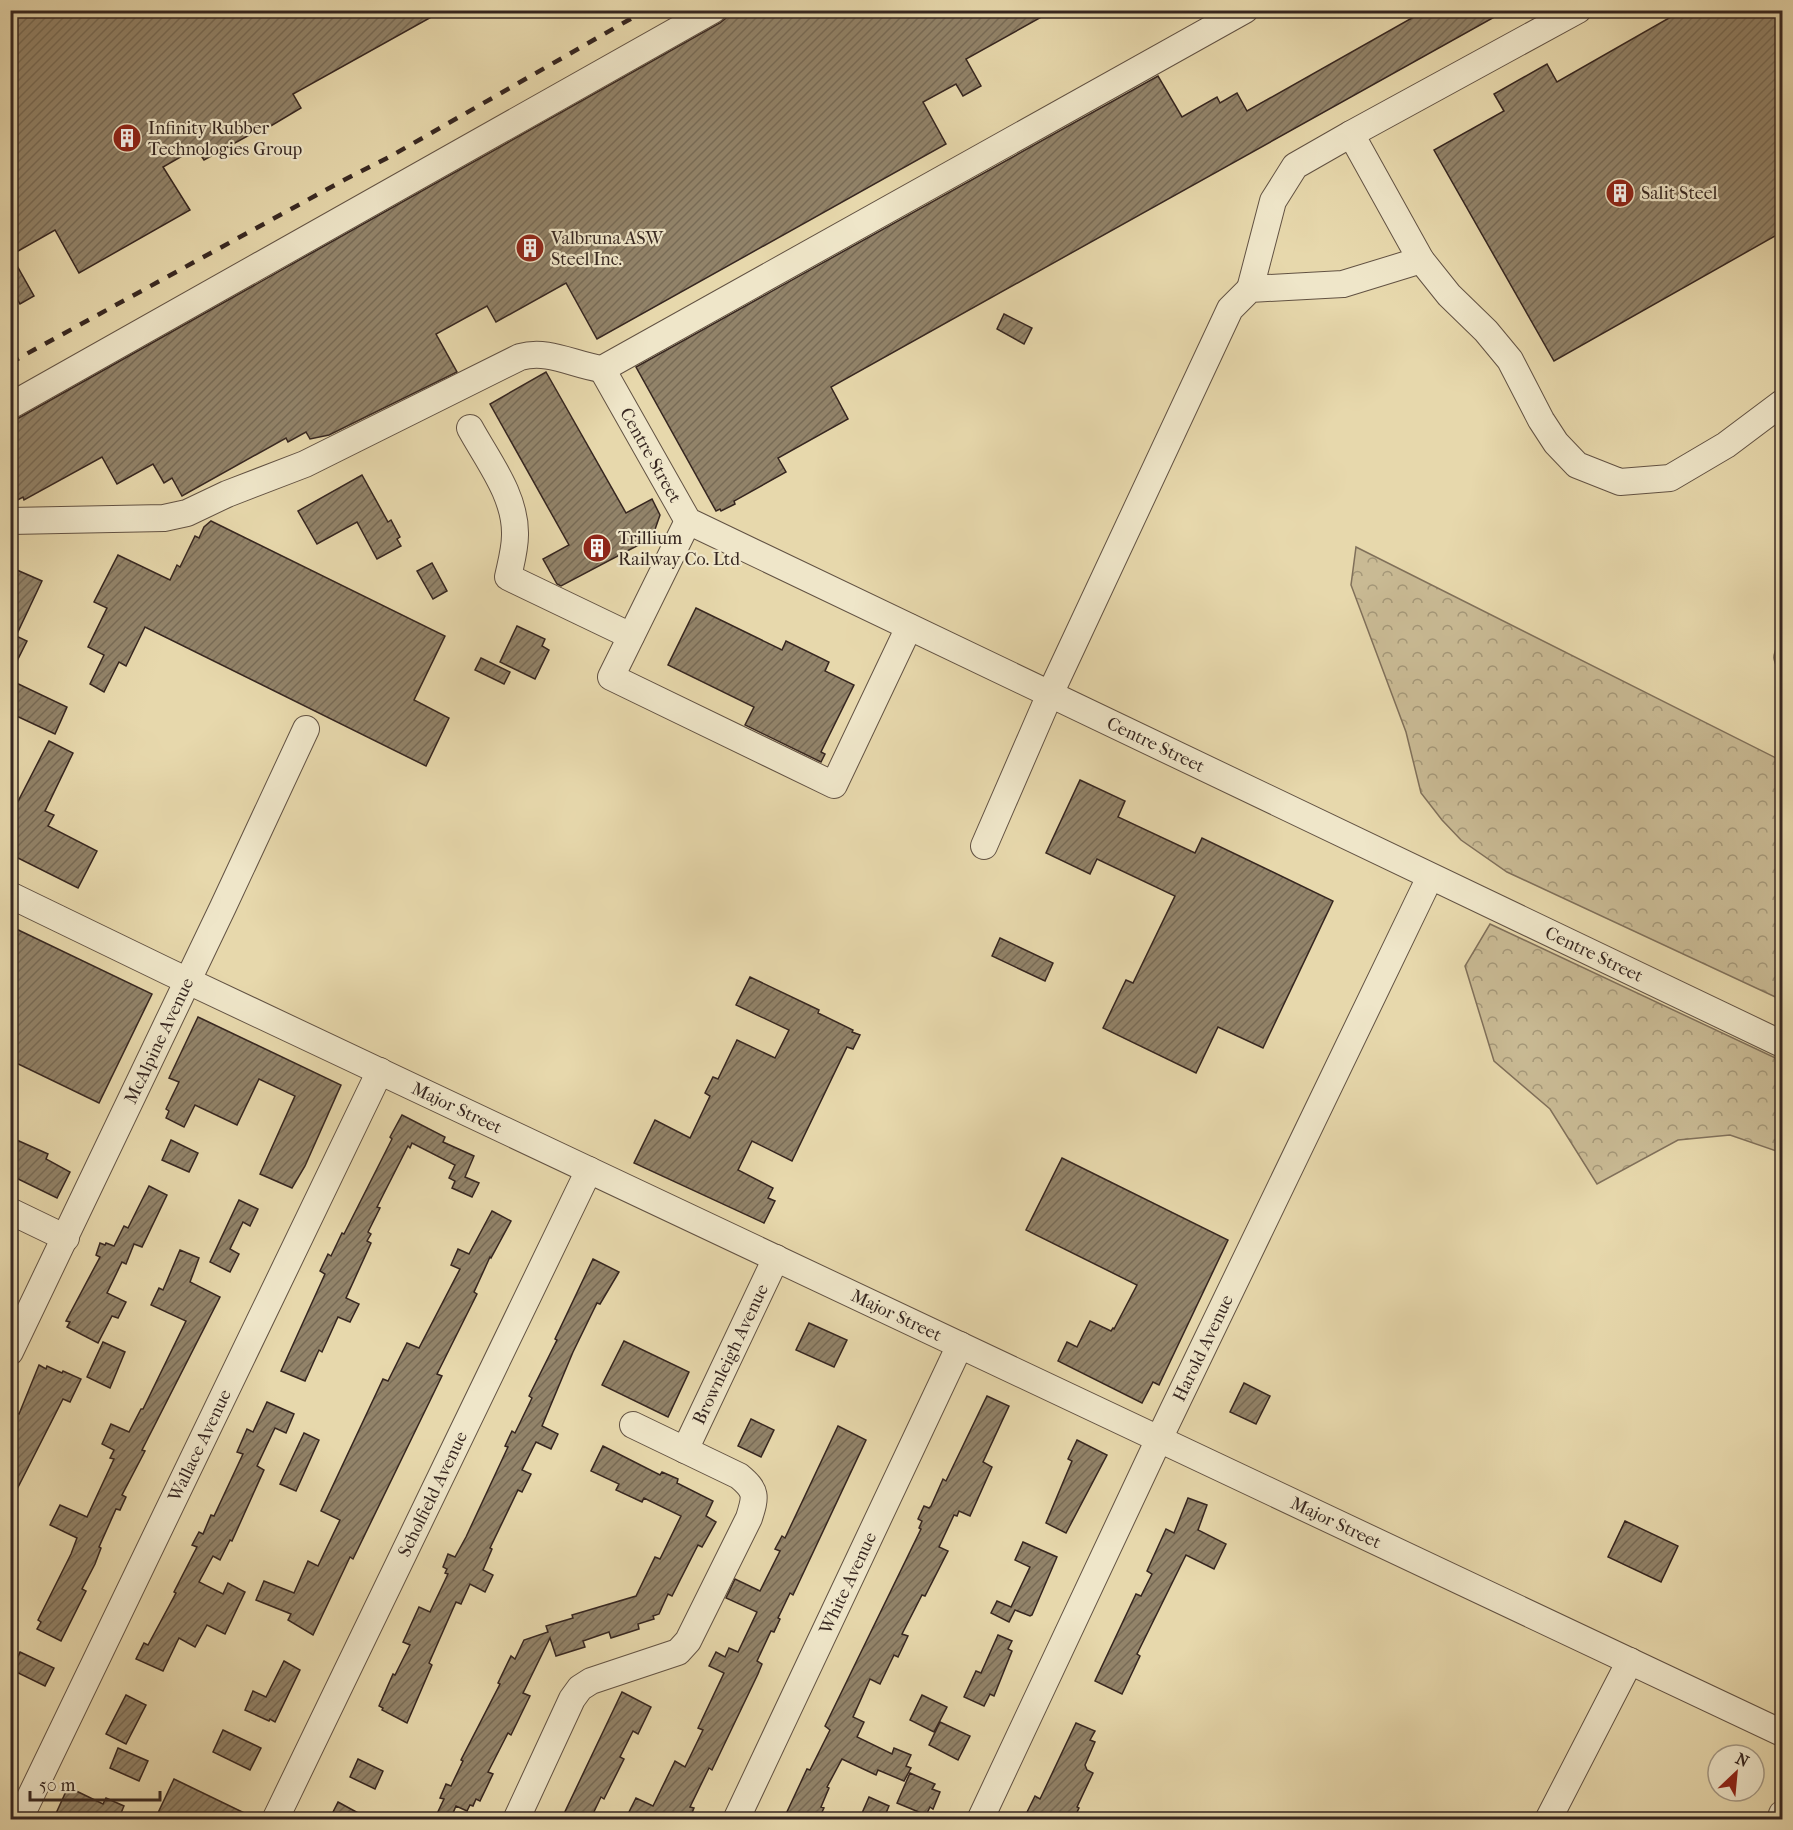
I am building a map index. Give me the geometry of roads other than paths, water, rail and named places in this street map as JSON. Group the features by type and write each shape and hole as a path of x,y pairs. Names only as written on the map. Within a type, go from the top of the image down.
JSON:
{"street":[{"path":"10,406 713,10"},
{"path":"10,521 176,516 305,464 520,357 532,354 551,355 602,369 1245,10"},
{"path":"984,846 1050,694 1230,309 1250,289 1273,201 1295,166 1568,13"},
{"path":"1351,135 1421,260 1449,295 1486,331 1510,360 1541,420 1556,443 1577,465 1620,482 1670,478 1726,445 1782,404"},
{"path":"1250,289 1343,284 1421,260"},
{"name":"Centre Street","path":"602,369 683,514 909,627 1782,1044"},
{"path":"470,428 498,477 512,509 515,536 508,577 631,636"},
{"path":"683,514 611,677 834,785 909,627"},
{"name":"McAlpine Avenue","path":"10,1352 306,729"},
{"name":"Harold Avenue","path":"980,1820 1159,1439 1430,877"},
{"name":"Major Street","path":"10,895 1782,1733"},
{"name":"Wallace Avenue","path":"19,1820 380,1071"},
{"name":"Scholfield Avenue","path":"275,1820 589,1170"},
{"path":"10,1211 66,1238"},
{"name":"Brownleigh Avenue","path":"685,1450 776,1258"},
{"name":"White Avenue","path":"736,1820 960,1345"},
{"path":"516,1820 580,1688 591,1681 678,1652 696,1628 749,1518 754,1501 751,1486 739,1476 633,1425"},
{"path":"1548,1820 1630,1661"},
{"path":"1780,1820 1782,1814"}],"railway":[{"path":"10,363 391,156 646,10"}],"place":[{"name":"Infinity Rubber Technologies Group","path":"127,138"},
{"name":"Salit Steel","path":"1620,193"},
{"name":"Valbruna ASW Steel Inc.","path":"530,248"},
{"name":"Trillium Railway Co. Ltd","path":"597,548"}]}
